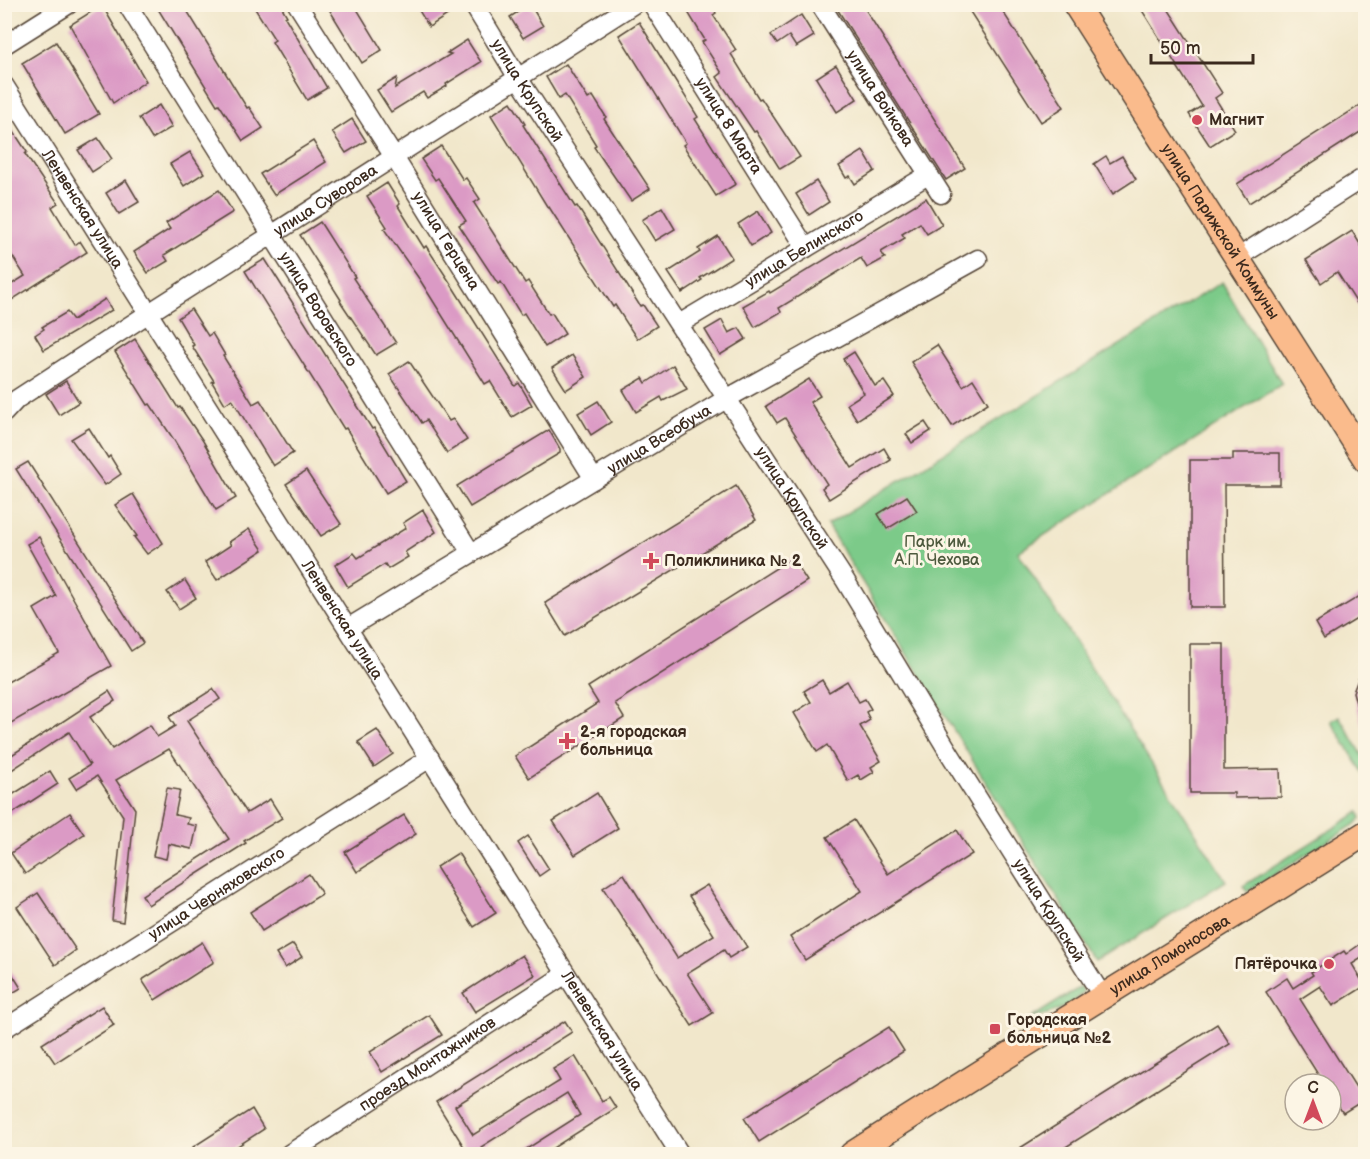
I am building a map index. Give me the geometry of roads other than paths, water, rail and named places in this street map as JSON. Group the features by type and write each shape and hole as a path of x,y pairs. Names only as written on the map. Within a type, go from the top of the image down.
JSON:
{"main road":[{"name":"улица Парижской Коммуны","path":"1075,4 1365,460"},
{"name":"улица Ломоносова","path":"852,1155 1023,1044 1103,997 1365,833"}],"street":[{"path":"4,45 69,4"},
{"name":"улица Воровского","path":"127,4 471,554"},
{"name":"улица Герцена","path":"297,4 594,479"},
{"name":"улица Крупской","path":"473,4 518,78 844,580 1103,997"},
{"name":"улица Суворова","path":"4,413 17,399 149,313 634,4"},
{"name":"улица 8 Марта","path":"652,4 806,248"},
{"name":"улица Войкова","path":"820,4 940,194"},
{"name":"Ленвенская улица","path":"4,85 681,1155"},
{"name":"улица Белинского","path":"679,324 928,175"},
{"path":"1237,258 1365,176"},
{"name":"улица Всеобуча","path":"348,628 726,399 978,259"},
{"name":"улица Черняховского","path":"4,1029 430,758"},
{"name":"проезд Монтажников","path":"290,1155 566,974"}],"place":[{"name":"Магнит","path":"1197,120"},
{"name":"Поликлиника № 2","path":"651,561"},
{"name":"2-я городская больница","path":"567,741"},
{"name":"Пятёрочка","path":"1329,964"},
{"name":"Городская больница №2","path":"995,1029"}],"park label":[{"name":"Парк им. А.П. Чехова","path":"937,551"}]}
